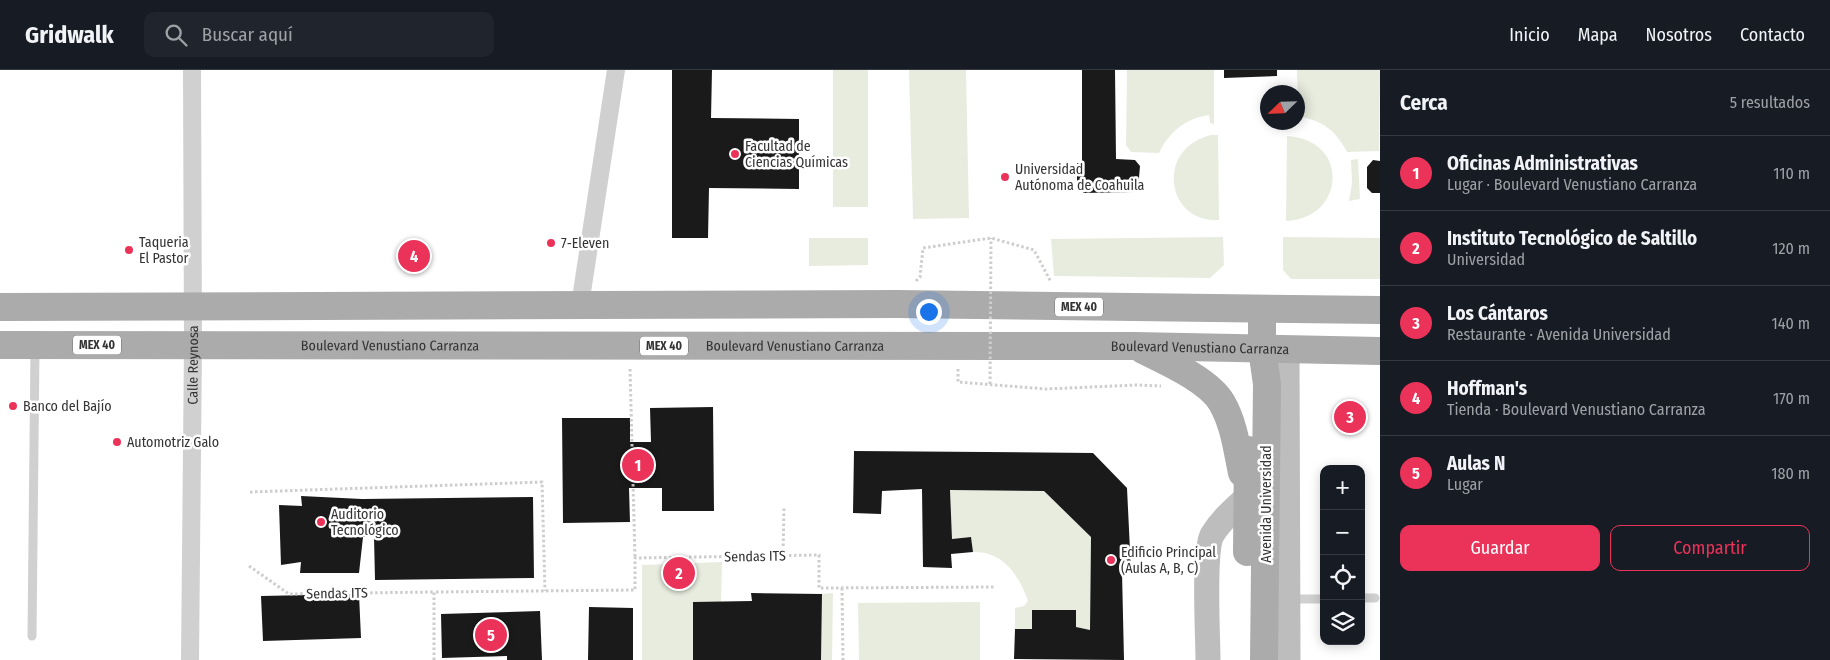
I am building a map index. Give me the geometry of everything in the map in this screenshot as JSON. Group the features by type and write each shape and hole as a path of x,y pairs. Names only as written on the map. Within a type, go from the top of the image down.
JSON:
{"main road":[{"name":"MEX 40","path":"0,306 897,304 1380,310"},
{"name":"Avenida Universidad","path":"1262,309 1274,349 1267,384 1264,660"},
{"name":"Boulevard Venustiano Carranza","path":"0,345 1135,346 1380,351"},
{"path":"1135,346 1182,370 1209,388 1221,401 1231,422 1246,498"},
{"name":"Avenida Universidad","path":"1248,660 1246,498 1252,396 1274,349"}],"street":[{"name":"Calle Reynosa","path":"190,660 193,344 192,70"},
{"path":"580,305 616,70"},
{"name":"Avenida Universidad","path":"1274,349 1288,599 1288,660"},
{"name":"Avenida Universidad","path":"1208,660 1208,556 1211,537 1224,519 1246,498"}],"lane":[{"path":"32,636 35,345"},
{"path":"1365,598 1375,598"},
{"path":"1288,599 1320,599"}],"path":[{"path":"990,384 991,238"},
{"path":"897,304 920,276 923,248 991,238 1034,250"},
{"path":"958,346 958,382 1046,389 1137,385 1166,386"},
{"name":"Sendas ITS","path":"249,566 288,594 635,590 630,370"},
{"path":"250,492 542,482 545,591"},
{"path":"783,556 784,508"},
{"name":"Sendas ITS","path":"635,558 819,555 819,588 996,587"},
{"path":"842,588 843,660"},
{"path":"434,592 434,660"}],"shaded area":[{"path":"833,70 868,70 868,207 833,207"},
{"path":"909,70 966,70 969,218 913,219"},
{"path":"1127,70 1214,70 1214,124 1210,123 1209,115 1193,119 1173,133 1159,153 1131,152 1126,145"},
{"path":"1297,70 1380,70 1379,151 1347,152 1338,137 1327,127 1305,118 1305,85 1297,85"},
{"path":"1211,135 1218,135 1219,220 1201,218 1188,210 1179,199 1174,184 1175,169 1181,155 1193,143"},
{"path":"1287,136 1308,141 1322,151 1331,164 1333,180 1329,195 1320,208 1305,217 1286,221"},
{"path":"1358,159 1360,199 1349,201 1352,183 1351,160"},
{"path":"1223,237 1224,265 1210,278 1054,276 1051,239"},
{"path":"1283,237 1380,238 1380,279 1291,279 1283,270"},
{"path":"809,238 868,238 868,265 809,266"},
{"path":"950,490 1044,491 1091,537 1090,630 1076,627 1075,610 1032,610 1032,629 1015,629 1015,608 1024,606 1028,601 1020,582 1001,560 984,553 973,552 971,537 952,539"},
{"path":"722,562 721,602 693,660 642,660 642,565"},
{"path":"833,593 832,660 821,660 822,594"},
{"path":"980,602 980,660 859,660 858,603"}],"building":[{"name":"Facultad de Ciencias Químicas","path":"672,70 712,70 711,118 799,119 799,189 709,188 708,238 672,238"},
{"path":"1082,70 1115,70 1116,159 1135,160 1140,166 1138,189 1134,192 1083,193 1083,189 1077,189 1077,163 1082,163"},
{"path":"1224,70 1277,70 1277,76 1224,78"},
{"path":"1373,160 1380,161 1380,193 1372,193 1367,188 1367,167"},
{"path":"713,407 714,511 662,511 662,488 629,488 630,522 563,523 562,418 630,418 630,442 651,442 650,408"},
{"name":"Edificio Principal (Aulas A, B, C)","path":"854,451 1093,453 1127,488 1131,571 1122,572 1124,660 1014,659 1015,629 1032,629 1032,610 1076,610 1076,627 1090,630 1091,537 1044,491 950,490 952,539 971,537 973,552 951,554 952,568 923,567 922,489 882,491 881,514 853,513"},
{"path":"301,496 362,499 533,497 534,578 375,580 374,537 363,537 359,573 300,573 301,562 281,565 279,505 302,506"},
{"path":"751,593 822,594 821,660 693,660 693,602 752,601"},
{"path":"359,594 361,638 263,641 261,596"},
{"path":"589,607 633,608 633,660 588,660"},
{"path":"540,611 542,660 507,660 507,656 442,658 441,614"}],"place":[{"name":"Facultad de Ciencias Químicas","path":"735,154"},
{"name":"Universidad Autónoma de Coahuila","path":"1005,177"},
{"name":"7-Eleven","path":"551,243"},
{"name":"Taqueria El Pastor","path":"129,250"},
{"name":"Hoffman's","path":"414,256"},
{"name":"Banco del Bajío","path":"13,406"},
{"name":"Los Cántaros","path":"1350,417"},
{"name":"Automotriz Galo","path":"117,442"},
{"name":"Oficinas Administrativas","path":"638,465"},
{"name":"Auditorio Tecnológico","path":"321,522"},
{"name":"Edificio Principal (Aulas A, B, C)","path":"1111,560"},
{"name":"Instituto Tecnológico de Saltillo","path":"679,573"},
{"name":"Aulas N","path":"491,635"}]}
